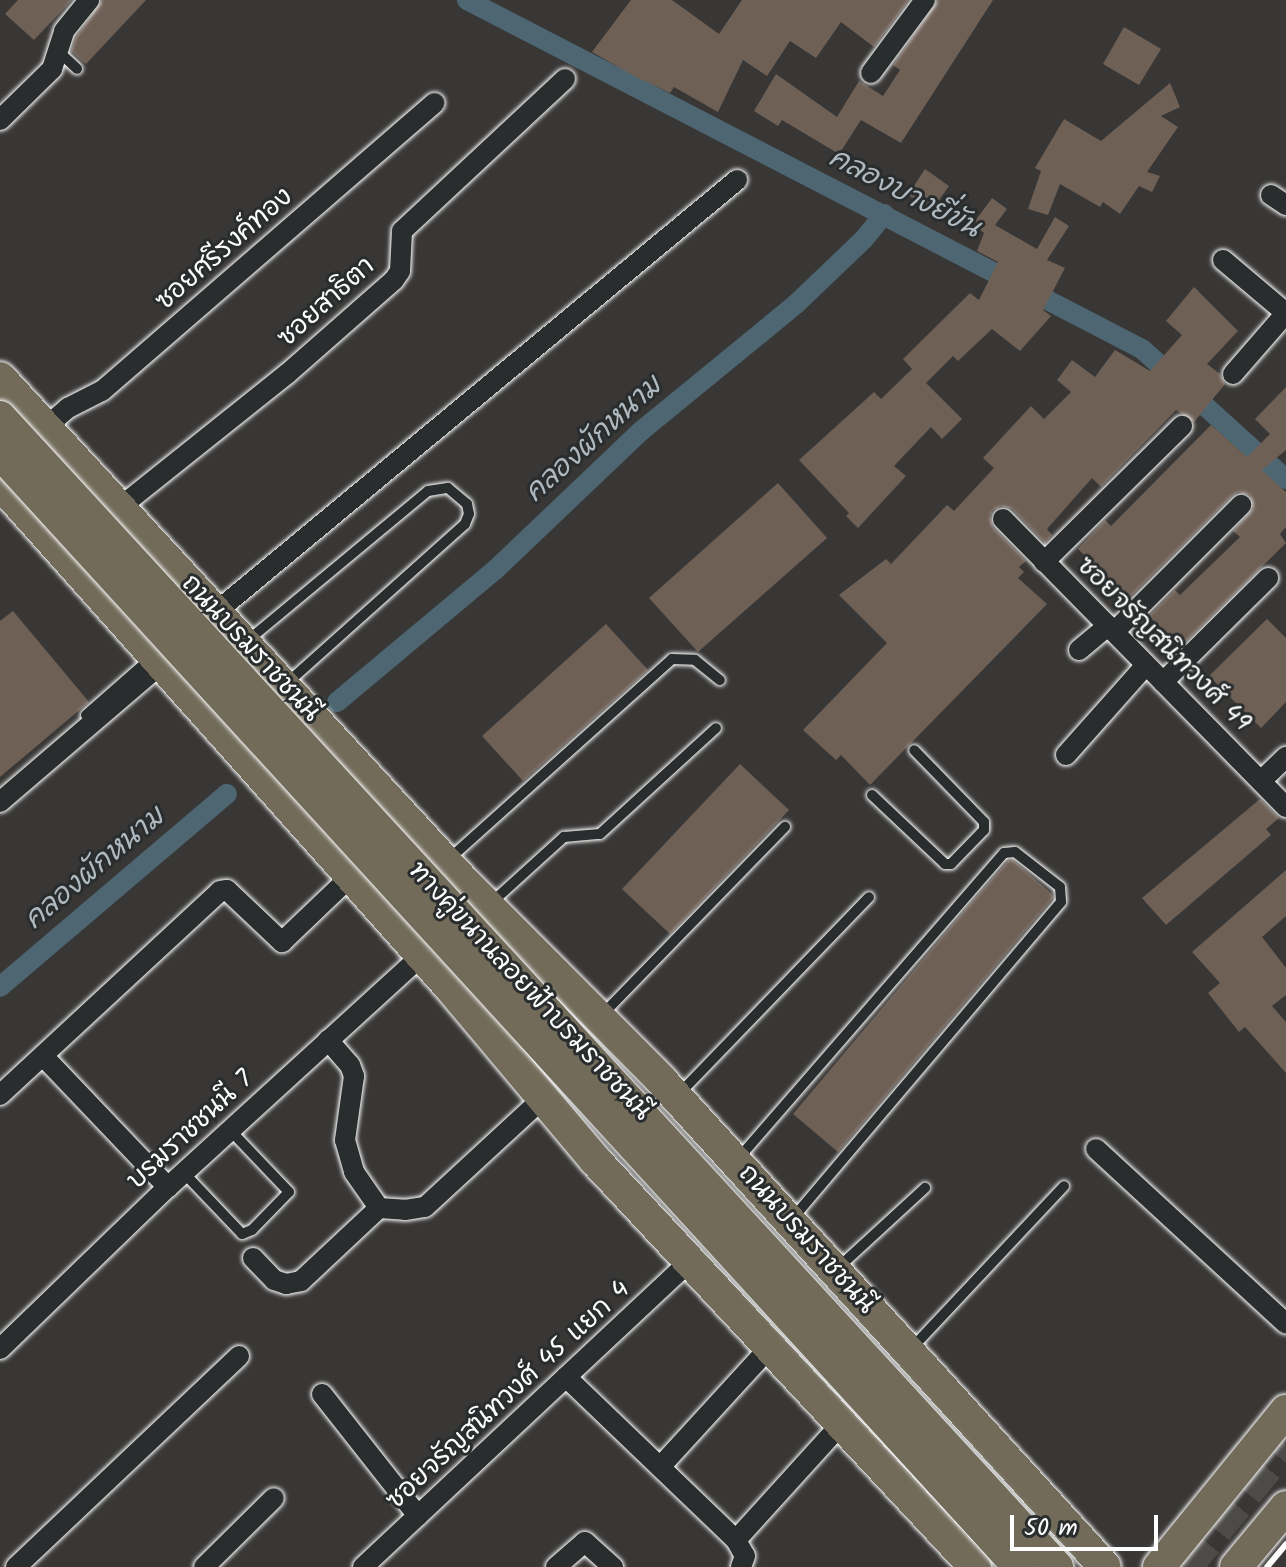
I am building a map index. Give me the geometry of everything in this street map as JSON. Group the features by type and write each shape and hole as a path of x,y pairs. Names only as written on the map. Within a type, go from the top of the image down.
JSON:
{"main road":[{"name":"ถนนบรมราชชนนี","path":"0,378 446,861 676,1097 1105,1567"},
{"name":"ทางคู่ขนานลอยฟ้าบรมราชชนนี","path":"0,417 1057,1567"},
{"name":"ทางคู่ขนานลอยฟ้าบรมราชชนนี","path":"0,453 1019,1567"},
{"path":"0,483 422,955 543,1098 689,1262 975,1567"},
{"name":"ถนนบรมราชชนนี","path":"495,912 629,1088 798,1267 1070,1567"},
{"path":"449,986 583,1099 1003,1567"},
{"path":"1159,1567 1286,1411"},
{"path":"914,1501 939,1508 966,1505 983,1488 991,1458 982,1434"},
{"path":"1236,1567 1286,1507"},
{"path":"1072,1531 1081,1556 1079,1567"}],"street":[{"path":"0,120 52,69 64,31 89,0"},
{"path":"871,73 925,0"},
{"name":"ซอยสาธิตา","path":"119,508 287,374 394,280 400,271 402,231 565,79"},
{"name":"ซอยศรีรงค์ทอง","path":"46,427 68,408 102,391 434,103"},
{"path":"216,612 737,180"},
{"path":"1223,260 1286,313 1233,374"},
{"path":"1044,562 1182,426"},
{"path":"1079,650 1111,629 1241,505"},
{"name":"ซอยจรัญสนิทวงศ์ 49","path":"1003,519 1286,807"},
{"path":"1163,682 1268,578"},
{"path":"0,802 158,659"},
{"path":"1066,755 1146,665"},
{"path":"1261,781 1286,757"},
{"path":"0,1095 220,891 227,890 282,942 351,876"},
{"name":"บรมราชชนนี 7","path":"0,1349 176,1180 422,955"},
{"path":"328,1040 350,1065 354,1076 345,1140 354,1172 379,1208"},
{"path":"44,1057 176,1180"},
{"path":"253,1258 274,1280 286,1284 301,1281 379,1208 425,1207 543,1098"},
{"path":"1096,1149 1286,1324"},
{"name":"ซอยจรัญสนิทวงศ์ 45 แยก 4","path":"363,1567 689,1262"},
{"path":"660,1467 769,1348"},
{"path":"16,1567 239,1356"},
{"path":"566,1377 736,1540 745,1556 741,1567"},
{"path":"322,1394 418,1516"},
{"path":"736,1540 841,1424"},
{"path":"204,1567 274,1498"},
{"path":"556,1567 585,1542 613,1567"}],"lane":[{"path":"58,51 77,69"},
{"path":"244,643 428,491 448,488 467,504 469,514 465,524 284,685"},
{"path":"0,791 158,659"},
{"path":"446,861 672,659 695,660 720,680"},
{"path":"495,912 564,837 600,834 716,728"},
{"path":"872,795 945,864 951,864 984,830 984,822 914,750"},
{"path":"600,1018 785,827"},
{"path":"735,1162 1004,853 1015,852 1060,887 1061,902 789,1222"},
{"path":"676,1097 869,897"},
{"path":"176,1180 242,1234 252,1230 289,1192 230,1130"},
{"path":"908,1352 1064,1186"},
{"path":"834,1271 925,1188"}],"building":[{"path":"18,0 72,0 34,40 5,14"},
{"path":"102,0 146,0 86,64 71,51 76,37"},
{"path":"631,0 672,0 719,34 742,0 909,0 874,47 841,22 816,58 790,41 767,76 743,60 718,112 674,87 670,93 592,52"},
{"path":"938,0 993,0 901,143 861,120 839,154 782,120 778,126 754,111 776,74 837,117 859,81 883,96 900,70 893,65"},
{"path":"1124,27 1161,49 1139,85 1103,64"},
{"path":"1170,83 1180,107 1161,116 1178,127 1147,172 1160,176 1152,192 1139,186 1120,214 1103,202 1100,207 1060,184 1048,215 1028,209 1041,171 1035,168 1064,119 1101,141"},
{"path":"925,169 949,186 932,210 908,195"},
{"path":"992,198 1007,209 995,225 1037,249 1055,217 1069,226 1047,260 1065,268 1043,310 1051,316 1020,351 992,329 958,361 953,356 926,383 962,419 942,439 931,427 894,466 906,476 858,528 846,516 849,513 799,460 874,392 881,399 912,369 903,359 970,293 979,300 998,262 977,251 984,233 973,224"},
{"path":"1194,287 1238,331 1207,364 1220,374 1225,384 1194,422 1176,410 1101,487 1092,478 1047,529 1052,535 1045,543 1012,509 1001,506 993,510 990,516 993,527 1026,561 1019,567 1024,572 1018,578 1047,604 870,785 841,755 836,760 803,730 887,643 839,595 886,559 891,564 947,505 954,511 994,468 983,458 1031,406 1044,419 1071,392 1057,380 1072,360 1095,377 1115,350 1150,371 1182,335 1166,321"},
{"path":"1286,387 1286,450 1262,470 1286,492 1286,527 1280,534 1286,543 1180,647 1149,616 1175,590 1180,595 1240,537 1233,531 1253,509 1250,495 1238,492 1232,496 1129,598 1078,549 1105,520 1111,526 1211,425 1247,457 1270,434 1255,419"},
{"path":"778,483 827,538 698,652 649,598"},
{"path":"13,611 89,702 0,777 0,621"},
{"path":"1267,619 1286,638 1286,702 1261,728 1209,676"},
{"path":"606,624 648,670 523,781 482,736"},
{"path":"740,764 789,810 670,934 622,889"},
{"path":"1260,799 1279,818 1266,829 1271,835 1166,925 1142,898"},
{"path":"1013,860 1053,898 838,1152 793,1114 969,905 1008,861"},
{"path":"1286,870 1286,916 1262,937 1286,968 1286,995 1272,1006 1286,1022 1286,1073 1245,1027 1239,1032 1208,993 1220,983 1192,952"}],"waterway":[{"name":"คลองบางยี่ขัน","path":"467,0 1142,349 1286,479"},
{"name":"คลองผักหนาม","path":"337,702 495,570 641,431 796,304 864,239 884,214"},
{"name":"คลองผักหนาม","path":"0,987 227,794"}],"tunnel":[{"path":"1186,1567 1286,1445"}],"railway":[{"path":"1267,1567 1286,1544"}]}
